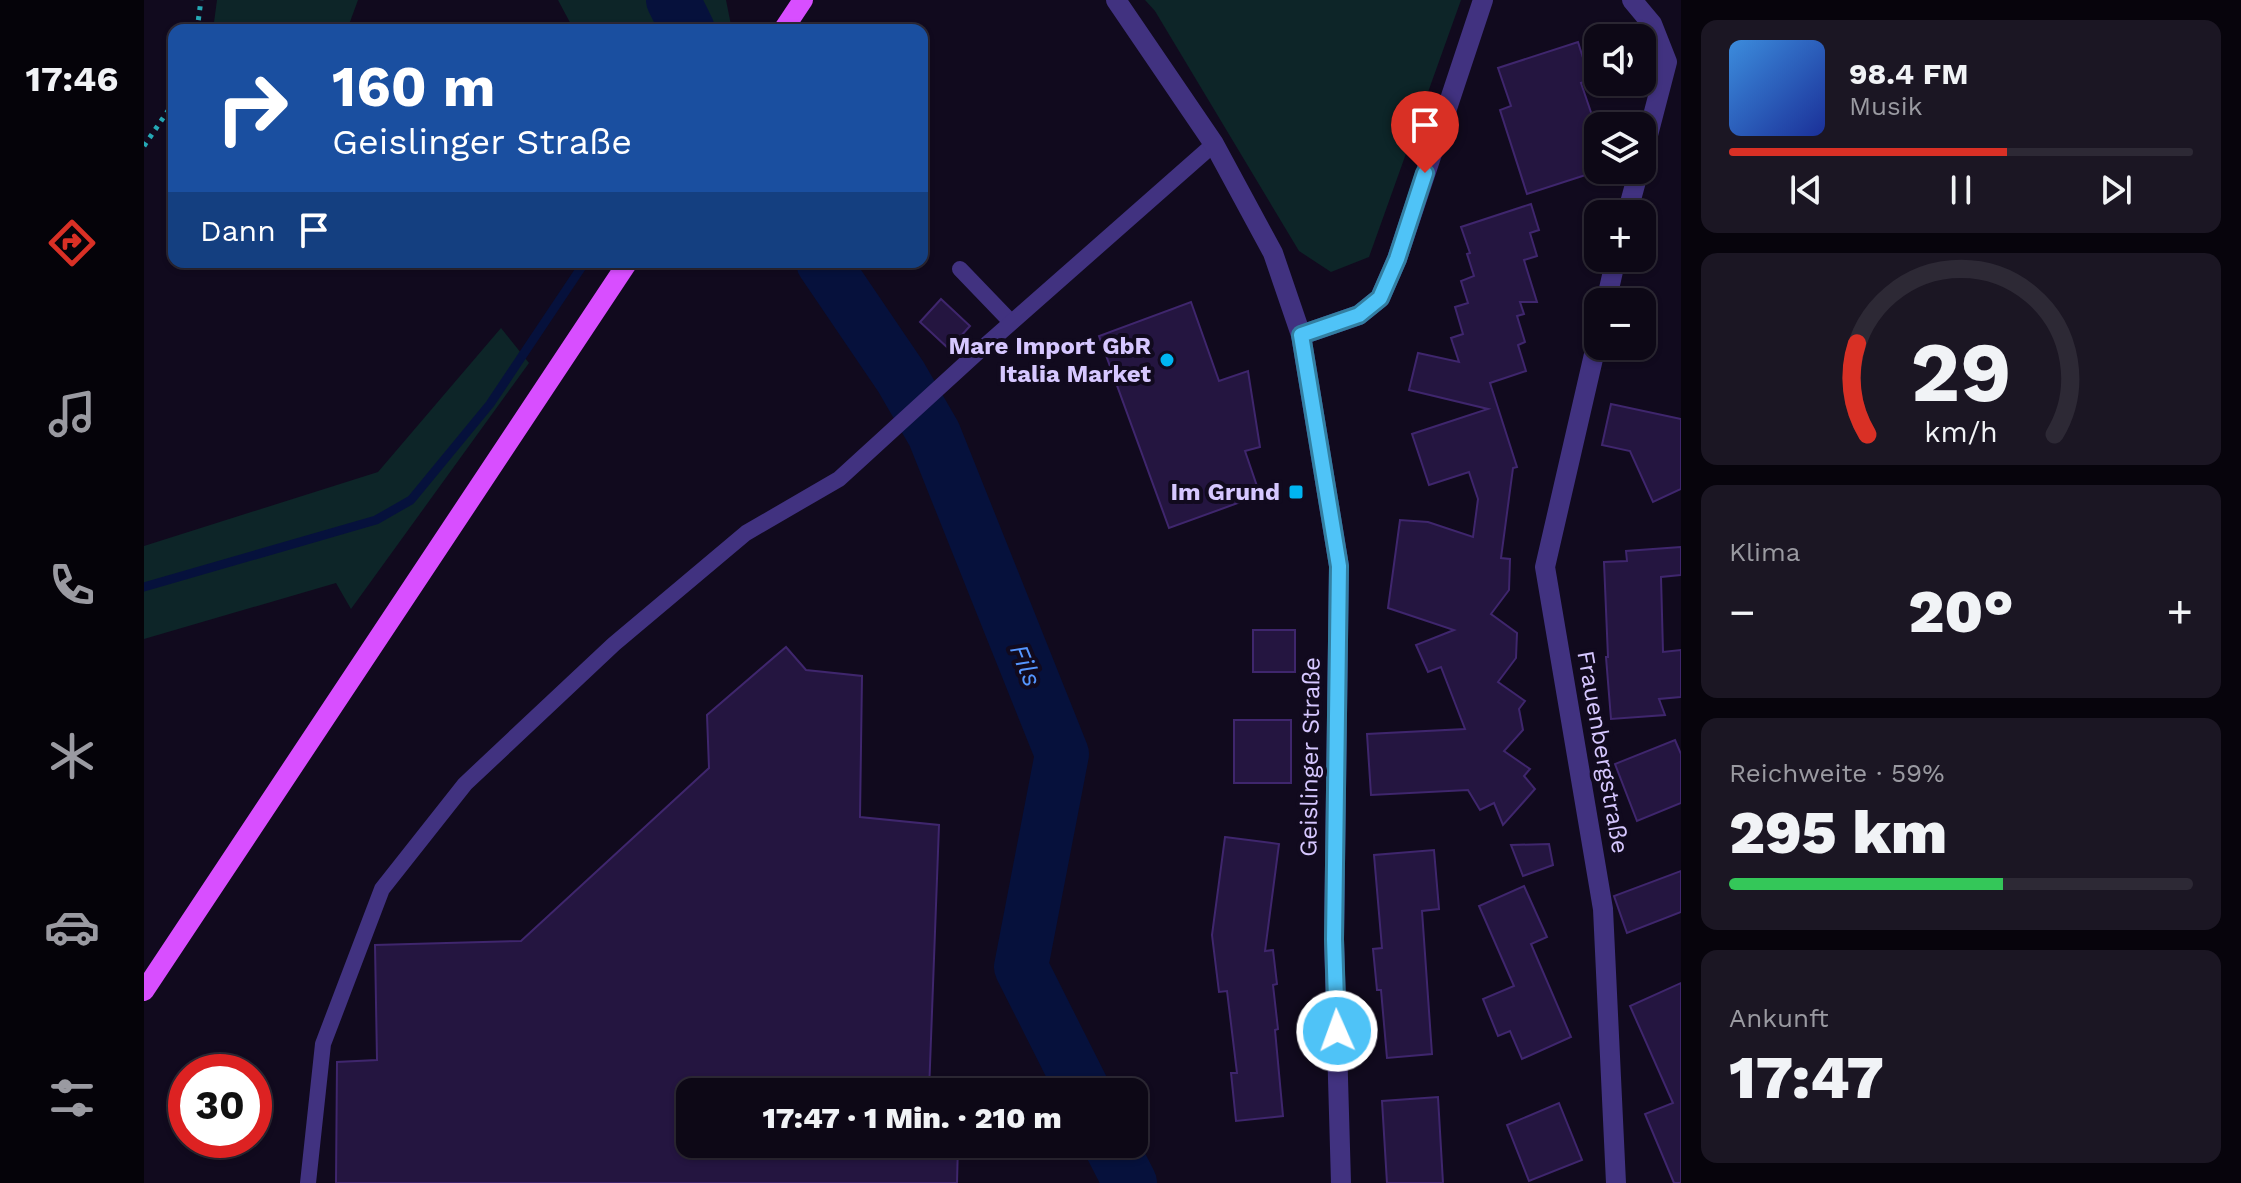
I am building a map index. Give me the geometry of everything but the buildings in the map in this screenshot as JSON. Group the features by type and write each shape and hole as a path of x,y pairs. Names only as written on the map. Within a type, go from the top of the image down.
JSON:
{"main road":[{"path":"787,24 803,0"},
{"path":"144,991 624,268"}],"street":[{"path":"1301,335 1359,315 1380,298 1397,259 1483,0"},
{"path":"1632,0 1652,24 1667,62 1654,112"},
{"name":"Geislinger Straße","path":"1123,3 1214,144 1273,253 1301,335 1339,566 1334,939 1341,1183"},
{"name":"Frauenbergstraße","path":"1593,360 1545,567 1603,909 1616,1183"}],"lane":[{"path":"308,1183 323,1044 382,889 465,784 614,644 746,533 839,479 1011,322 1214,144"},
{"path":"960,269 1011,322"}],"path":[{"path":"198,24 201,0"},
{"path":"144,146 168,111"}],"green space":[{"path":"217,0 358,0 349,24 214,24"},
{"path":"558,0 726,0 731,24 571,24"},
{"path":"1145,0 1461,0 1369,257 1331,272 1299,251 1155,11"},
{"path":"501,328 529,363 351,609 336,583 144,639 144,546 378,472"}],"waterway":[{"name":"Fils","path":"673,0 685,24"},
{"path":"144,587 376,520 411,500 490,404 581,268"},
{"name":"Fils","path":"827,268 901,377 934,434 1062,754 1021,967 1077,1078"},
{"name":"Fils","path":"1117,1158 1130,1183"}],"place":[{"name":"Mare Import GbR Italia Market","path":"1167,360"},
{"name":"Im Grund","path":"1296,492"}],"route":[{"path":"1337,1031 1334,939 1339,566 1301,335 1359,315 1380,298 1397,259 1425,173"}]}
